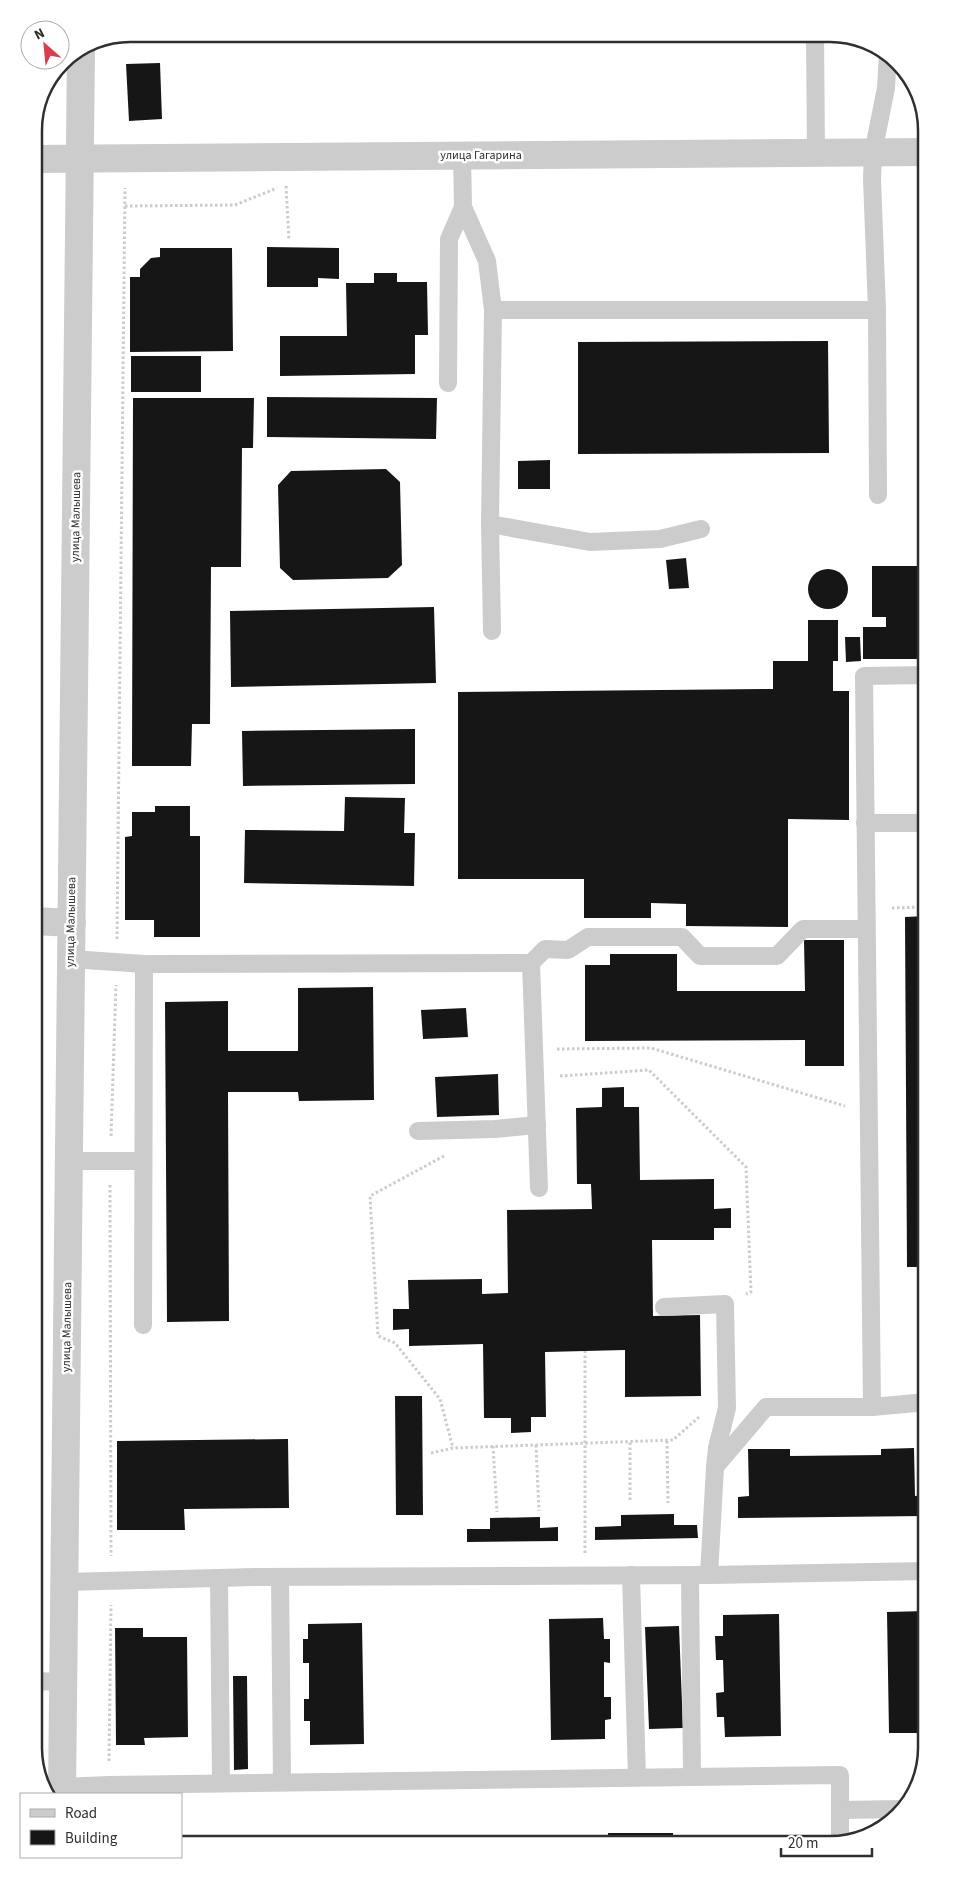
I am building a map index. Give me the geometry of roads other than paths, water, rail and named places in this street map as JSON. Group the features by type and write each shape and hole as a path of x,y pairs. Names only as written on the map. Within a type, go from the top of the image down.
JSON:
{"street":[{"name":"улица Малышева","path":"62,1791 81,58"},
{"name":"улица Гагарина","path":"43,158 918,152"},
{"path":"43,922 72,923"}],"lane":[{"path":"815,43 816,154"},
{"path":"878,495 877,310 872,179 873,153 886,88 887,63"},
{"path":"462,155 463,207 487,261 493,310 490,524 492,631"},
{"path":"448,383 449,239 463,207"},
{"path":"493,310 877,310"},
{"path":"490,524 590,542 660,539 701,529"},
{"path":"872,1407 864,676 918,675"},
{"path":"865,823 918,823"},
{"path":"539,1188 531,963 544,949 568,950 588,938 682,937 700,956 777,956 803,929 866,929"},
{"path":"71,959 144,964 531,963"},
{"path":"143,1325 144,964"},
{"path":"418,1131 495,1129 537,1125"},
{"path":"69,1161 143,1161"},
{"path":"664,1307 725,1304 726,1408 717,1448 715,1467 709,1575"},
{"path":"715,1467 766,1407 872,1407 918,1403"},
{"path":"64,1582 280,1577 709,1575 918,1571"},
{"path":"631,1575 637,1777"},
{"path":"690,1575 692,1777"},
{"path":"280,1577 282,1782"},
{"path":"219,1578 221,1783"},
{"path":"42,1681 63,1682"},
{"path":"62,1791 221,1783 840,1775 840,1835"},
{"path":"840,1810 894,1809"}]}
